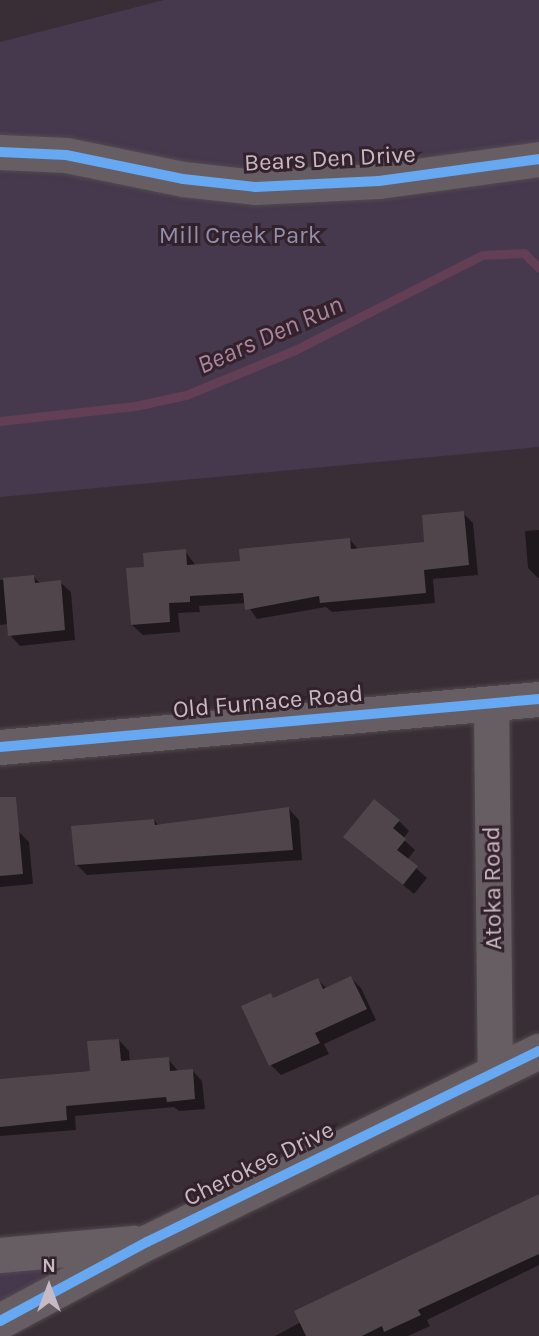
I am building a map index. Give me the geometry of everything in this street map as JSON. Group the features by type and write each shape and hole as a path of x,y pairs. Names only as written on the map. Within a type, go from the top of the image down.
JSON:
{"street":[{"name":"Bears Den Drive","path":"0,152 66,155 183,179 255,187 379,181 539,159"},
{"name":"Old Furnace Road","path":"0,747 539,699"},
{"name":"Atoka Road","path":"491,704 495,1072"},
{"name":"Cherokee Drive","path":"0,1321 147,1242 539,1051"},
{"path":"0,1255 147,1242"}],"green space":[{"name":"Mill Creek Park","path":"164,0 539,0 539,447 0,497 0,42"},
{"path":"147,1242 0,1321 0,1255"}],"building":[{"path":"464,511 469,565 424,570 426,593 320,603 319,596 245,610 243,593 190,596 190,602 169,603 170,622 131,625 126,568 144,567 143,553 186,549 187,565 240,561 239,549 350,538 351,549 424,542 422,515"},
{"path":"34,575 35,583 61,580 65,630 8,636 3,578"},
{"path":"0,797 16,797 23,874 0,876"},
{"path":"374,799 400,820 393,828 406,839 397,850 418,866 403,885 343,837"},
{"path":"289,807 293,850 75,865 71,826 154,819 155,825"},
{"path":"351,976 367,1009 315,1033 320,1043 269,1066 241,1006 271,993 273,998 318,978 323,989"},
{"path":"119,1039 121,1061 169,1057 170,1071 193,1069 195,1099 167,1102 166,1097 66,1106 67,1120 0,1127 0,1079 90,1071 87,1041"},
{"path":"539,1194 539,1254 418,1310 421,1315 384,1332 382,1326 362,1336 306,1336 294,1311"}],"waterway":[{"name":"Bears Den Run","path":"0,421 135,406 186,395 295,350 482,255 524,253 539,268"}],"cycle path":[{"path":"0,152 66,155 183,179 255,187 379,181 539,159"},
{"path":"0,747 539,699"},
{"path":"0,1321 147,1242 539,1051"}]}
